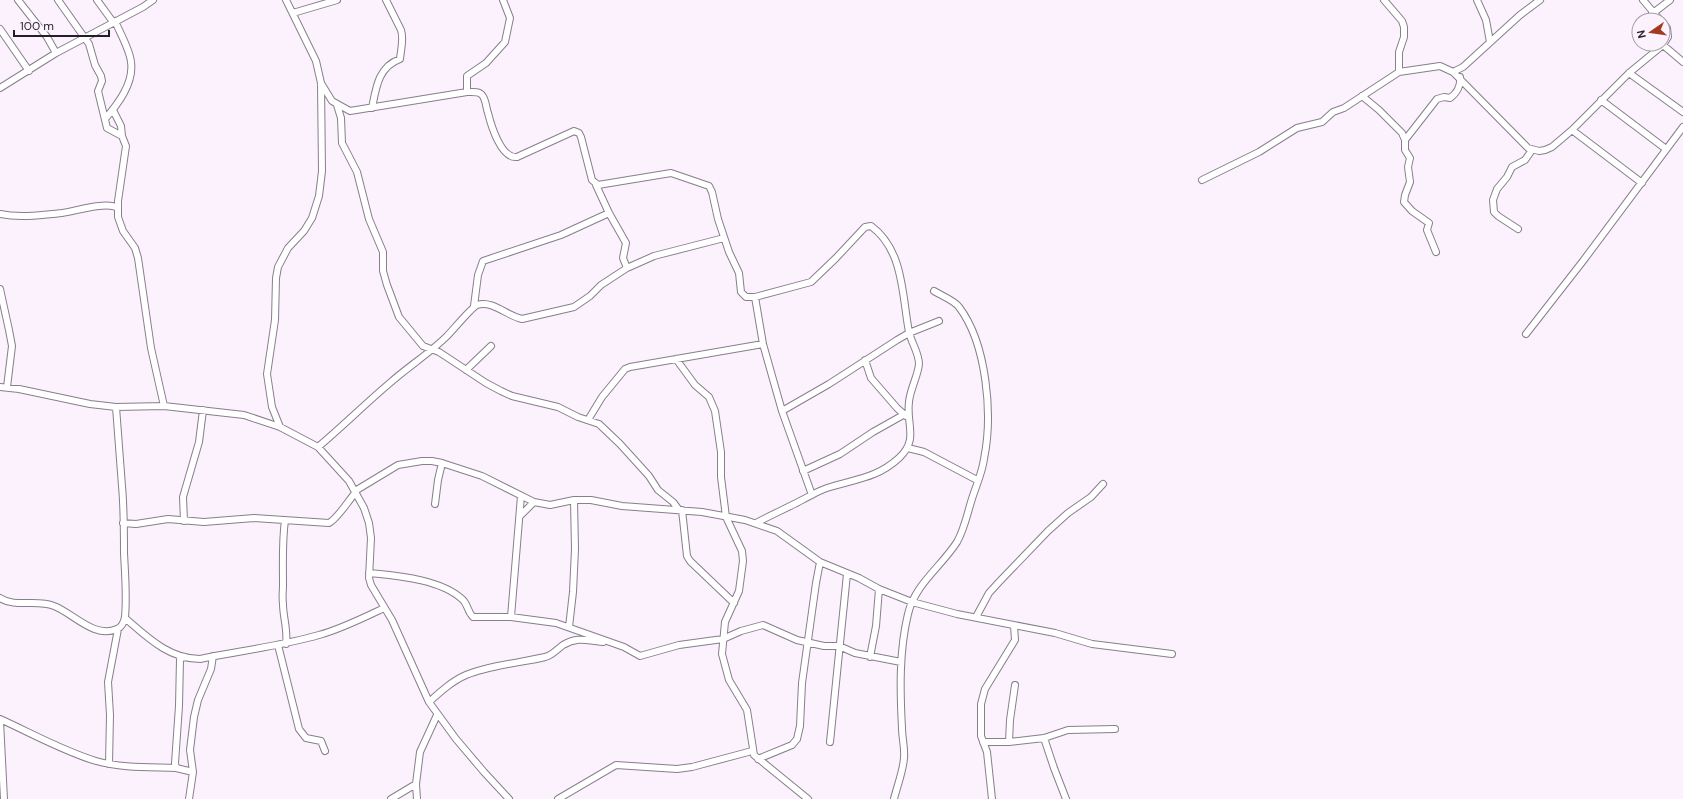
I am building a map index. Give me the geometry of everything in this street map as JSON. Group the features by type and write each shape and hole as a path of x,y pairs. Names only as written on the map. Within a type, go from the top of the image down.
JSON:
{"street":[{"path":"18,0 47,37 56,53"},
{"path":"58,0 89,44 92,57 101,76 102,81 98,92 108,129 122,136"},
{"path":"98,0 114,22 131,63 128,84 124,93 105,119"},
{"path":"1,86 29,71 56,53 153,0"},
{"path":"280,426 272,407 267,374 276,320 276,278 278,267 288,248 304,231 312,218 319,196 322,171 321,83 316,61 286,0"},
{"path":"293,13 337,0"},
{"path":"372,108 376,86 379,79 391,62 400,59 402,34 386,0"},
{"path":"468,92 467,76 486,63 505,42 510,18 503,0"},
{"path":"1384,0 1402,21 1404,27 1405,32 1399,52 1399,72"},
{"path":"1477,0 1486,20 1490,42"},
{"path":"1456,71 1520,15 1540,0"},
{"path":"1642,0 1655,12 1670,0"},
{"path":"0,29 29,71"},
{"path":"1202,180 1259,152 1297,128 1322,122 1333,112 1344,108 1399,72 1440,66 1456,71 1460,80 1513,132 1522,143 1532,150 1545,150 1552,147 1572,130 1629,73 1654,52"},
{"path":"1671,52 1683,62"},
{"path":"1629,73 1683,112"},
{"path":"1405,140 1437,99 1452,97 1458,90 1460,80"},
{"path":"321,83 327,95 337,105 350,111 468,92 479,93 483,96 490,122 497,138 506,153 512,157 517,157 571,131 579,133 592,180 626,243 623,258 627,268"},
{"path":"1362,96 1379,110 1402,133 1405,140 1405,150 1410,158 1408,167 1411,178 1404,202 1412,211 1430,223 1427,230 1436,252"},
{"path":"1601,100 1666,149"},
{"path":"337,105 340,118 342,143 357,172 371,226 383,252 384,277 397,312 423,346 439,352 501,391 512,396 553,405 578,418 598,424 608,432 649,476 658,490 673,502 680,510 687,556 690,561 734,603"},
{"path":"113,110 121,126 126,150 118,208 123,231 134,248 138,258 151,348 164,406"},
{"path":"1526,334 1642,184 1683,126"},
{"path":"1572,130 1642,184"},
{"path":"1518,229 1494,212 1493,200 1497,189 1507,177 1512,167 1525,160 1532,150"},
{"path":"596,185 601,186 671,173 698,181 711,188 718,220 739,274 742,294 746,297 755,297 809,283 836,258 862,229 871,226 885,240 895,260 903,289 910,332 919,363 908,403 907,416 911,437 908,448 899,458 881,473 826,488 756,523"},
{"path":"0,214 19,216 61,213 110,206 118,208"},
{"path":"318,447 389,384 433,350 452,331 474,306 478,275 484,261 568,232 609,213"},
{"path":"474,306 483,304 493,306 522,319 574,307 590,296 601,285 627,268 654,256 724,238"},
{"path":"0,289 12,346 7,387"},
{"path":"894,799 904,761 901,662 908,614 912,602 925,580 957,542 962,530 984,459 988,418 986,390 979,350 968,322 958,306 934,291"},
{"path":"755,297 763,344 782,412 812,495"},
{"path":"782,412 910,332 939,321"},
{"path":"588,420 602,397 626,369 763,344"},
{"path":"466,370 491,346"},
{"path":"676,359 695,385 709,397 714,406 722,452 720,477 726,517 743,556 739,591 725,622 722,654 726,671 729,680 747,710 752,751 758,759 808,799"},
{"path":"865,360 871,378 897,408 907,416"},
{"path":"0,387 7,387 90,404 116,407 164,406 244,415 280,426 318,447 339,470 355,492 369,523 371,538 369,573 371,585 392,620 429,702 437,715 484,772 509,799"},
{"path":"109,764 110,715 108,682 118,629 122,625 125,618 123,522 116,407"},
{"path":"184,521 183,497 199,442 203,410"},
{"path":"803,471 840,454 873,432 907,416"},
{"path":"908,448 924,452 977,480"},
{"path":"123,522 141,523 168,519 204,522 254,518 329,523 334,520 355,492 398,465 422,461 442,463 482,476 505,486 534,502 550,505 574,500 591,500 622,506 680,510 756,523 777,531 820,562 879,589 912,602 1014,626 1055,633 1092,644 1172,654"},
{"path":"435,504 442,463"},
{"path":"976,617 989,593 999,582 1048,531 1068,513 1091,497 1103,484"},
{"path":"511,617 521,496"},
{"path":"569,626 573,592 574,500"},
{"path":"520,516 534,502"},
{"path":"284,520 282,548 284,586 282,595 287,631 286,644"},
{"path":"758,759 792,745 797,739 800,726 802,683 820,562"},
{"path":"369,573 420,580 449,590 463,599 466,603 469,614 473,617 511,617 546,621 569,626 607,642 624,647 640,656 679,645 723,639 741,631 763,626 788,638 824,646 839,646 855,653 870,657 901,662"},
{"path":"830,742 847,574"},
{"path":"870,657 876,626 879,589"},
{"path":"0,598 7,601 45,603 63,610 97,630 108,631 118,629"},
{"path":"125,618 160,648 184,657 195,659 286,644 340,628 384,608"},
{"path":"992,799 987,752 981,736 982,696 1012,646 1015,636 1014,626"},
{"path":"429,702 440,691 465,675 545,657 554,653 563,645 583,639 607,642"},
{"path":"278,645 299,729 306,738 320,741 325,751"},
{"path":"189,799 193,772 190,750 194,717 198,700 211,669 213,656"},
{"path":"176,768 180,658 184,657"},
{"path":"1009,742 1010,720 1015,685"},
{"path":"418,799 416,784 420,752 437,715"},
{"path":"4,799 0,720 72,752 109,764 176,768 193,772"},
{"path":"984,742 1009,742 1044,738 1068,730 1090,728 1115,729"},
{"path":"1044,738 1066,799"},
{"path":"558,799 616,765 678,769 692,767 752,751"},
{"path":"391,799 416,784"}]}
